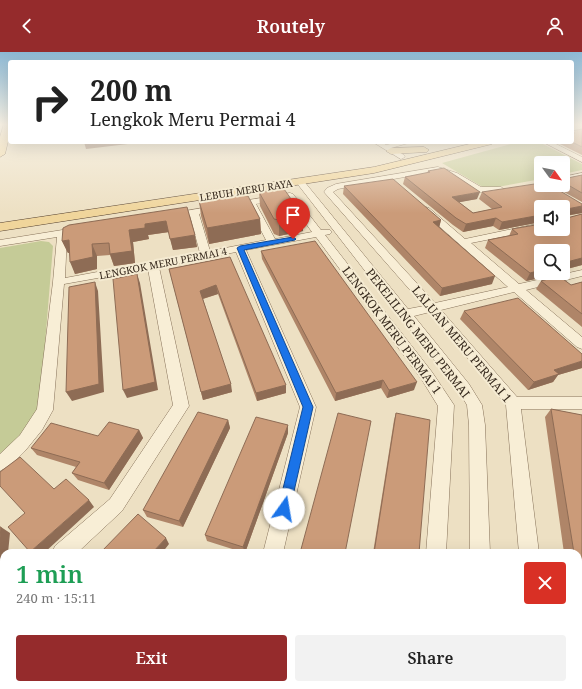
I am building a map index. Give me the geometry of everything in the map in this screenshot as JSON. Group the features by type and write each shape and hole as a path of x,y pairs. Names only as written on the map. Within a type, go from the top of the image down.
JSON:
{"main road":[{"path":"378,162 387,156 388,154"},
{"name":"LEBUH MERU RAYA","path":"0,227 39,218 378,162 417,154"},
{"name":"LEBUH MERU RAYA","path":"0,220 39,218 300,182 397,165 442,154"},
{"path":"0,215 39,218"}],"street":[{"path":"396,154 401,157"},
{"path":"570,154 582,160"},
{"path":"389,178 438,169 450,172 474,189 480,191 488,192 510,188"},
{"path":"570,178 582,175"},
{"path":"389,178 400,188"},
{"name":"LALUAN MERU PERMAI 1","path":"389,178 330,190 328,192 433,308 513,403 529,549"},
{"name":"PEKELILING MERU PERMAI","path":"300,182 464,388 474,405 477,425 480,549"},
{"path":"159,218 290,196 319,234"},
{"path":"194,212 205,251 270,239 251,203"},
{"path":"417,203 582,344"},
{"path":"463,242 534,227"},
{"path":"0,243 92,228"},
{"name":"LENGKOK MERU PERMAI 4","path":"59,282 153,265 205,251 240,248 270,239 319,234 337,230"},
{"path":"0,463 13,453 27,437 39,422 45,410 59,282 62,233"},
{"name":"LENGKOK MERU PERMAI 1","path":"319,234 427,376 446,405 436,549"},
{"path":"240,248 308,407 274,549"},
{"path":"66,549 116,505 181,406 153,265"},
{"path":"405,314 582,273"},
{"path":"513,403 582,403"}],"green space":[{"path":"476,154 562,154 566,156 534,156 534,180 486,189 442,163"},
{"path":"570,158 582,164 582,170 570,173"},
{"path":"41,241 49,242 53,246 40,405 32,423 0,456 0,248"}],"building":[{"path":"444,168 480,192 452,197 473,213 502,207 482,192 534,184 534,192 562,192 582,204 582,206 570,208 570,200 534,200 534,216 502,222 496,218 466,224 456,218 405,177 430,172 428,171"},
{"path":"582,175 582,193 570,186 570,178"},
{"path":"393,179 441,220 433,222 495,276 442,288 344,186"},
{"path":"284,189 303,216 279,220 274,219 259,192"},
{"path":"242,195 248,196 260,219 207,228 199,201"},
{"path":"187,207 195,235 170,239 166,221 145,224 145,228 129,230 132,251 110,254 109,243 92,244 93,257 70,262 69,240 62,241 63,228 69,225"},
{"path":"582,214 582,258 570,261 570,244 534,244 534,272 530,273 488,240 518,234 512,229 534,225 534,236 570,236 570,217"},
{"path":"315,241 417,382 389,390 383,380 336,393 261,251"},
{"path":"230,257 286,385 256,393 216,285 200,291 231,384 201,392 169,269"},
{"path":"137,274 155,382 123,390 113,279"},
{"path":"564,280 571,285 582,282 582,314 541,281"},
{"path":"95,282 99,384 66,392 69,287"},
{"path":"518,298 582,354 582,361 554,370 559,374 534,382 464,311"},
{"path":"551,409 582,415 582,549 573,549"},
{"path":"198,412 228,420 179,521 143,510"},
{"path":"338,413 371,421 346,549 301,549"},
{"path":"396,413 430,420 419,549 375,549"},
{"path":"256,417 288,425 243,547 205,535"},
{"path":"109,422 139,430 104,483 72,473 80,462 31,448 51,423 98,436"},
{"path":"20,457 54,489 66,479 89,500 33,549 27,549 8,527 25,513 0,486 0,472"},
{"path":"138,514 166,538 156,549 104,549"}],"route":[{"path":"284,509 308,407 240,248 293,239"}]}
